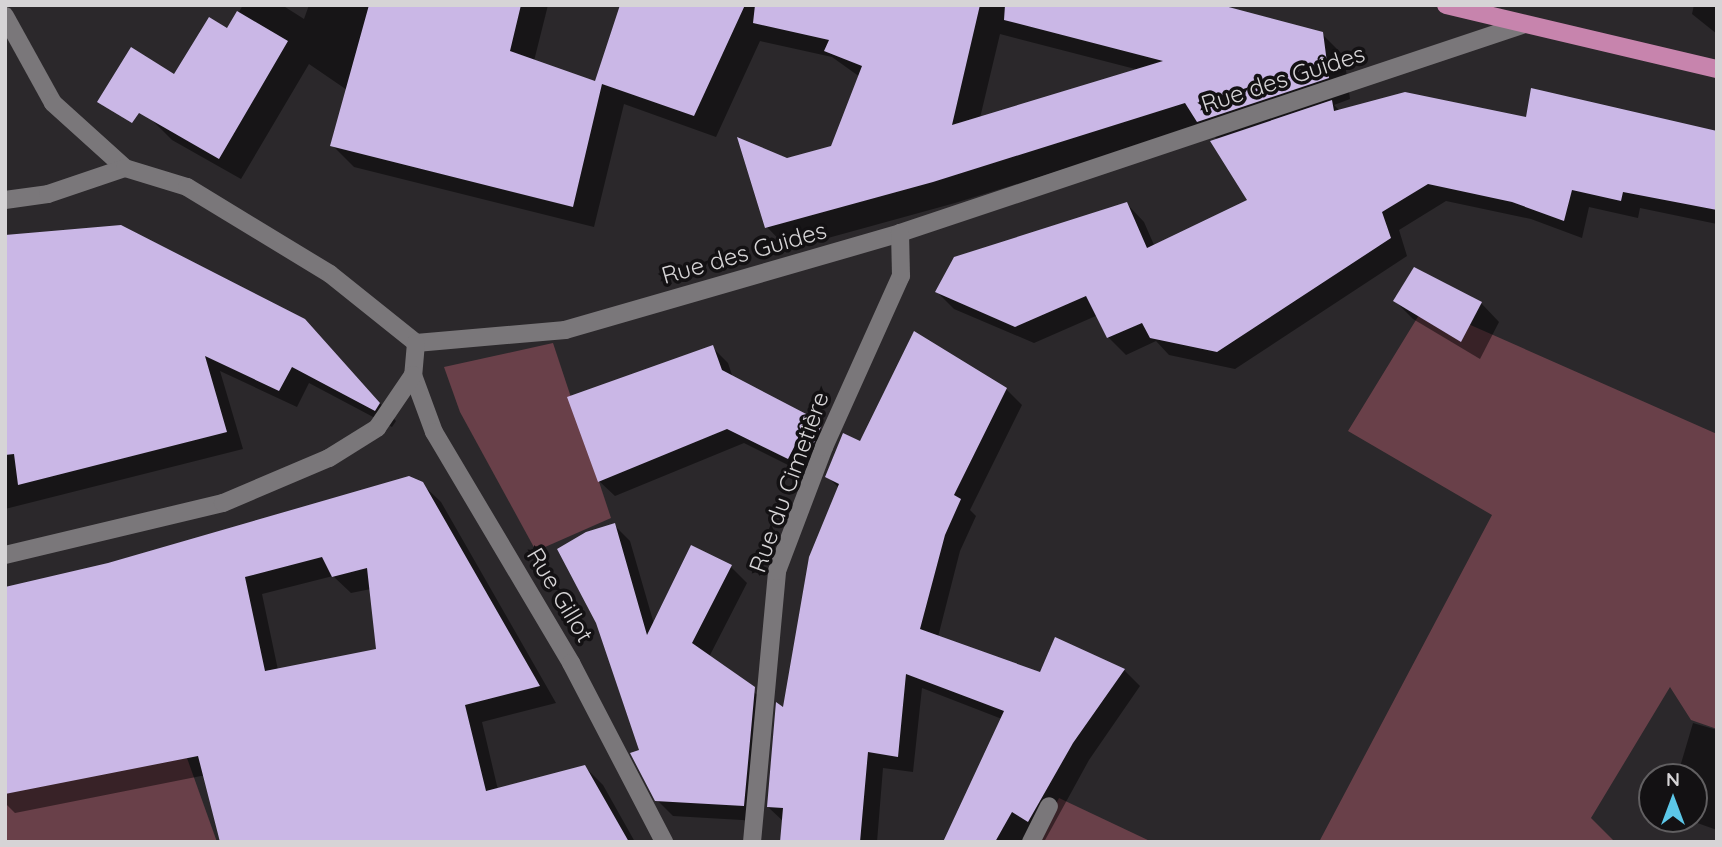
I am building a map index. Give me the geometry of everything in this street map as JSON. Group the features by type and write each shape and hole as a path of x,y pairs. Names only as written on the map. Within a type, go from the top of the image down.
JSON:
{"main road":[{"path":"1446,5 1522,26 1717,69"}],"street":[{"path":"5,16 53,103 125,169 199,194 330,274 416,344"},
{"name":"Rue des Guides","path":"416,344 565,331 900,233 1522,26"},
{"path":"5,200 48,194 125,169"},
{"name":"Rue du Cimetière","path":"752,842 777,570 824,447 901,276 900,233"},
{"name":"Rue Gillot","path":"416,344 413,375 434,432 571,663 664,842"},
{"name":"Rue Gillot","path":"5,555 223,503 329,458 377,428 413,375"},
{"path":"1031,842 1049,806"}],"shaded area":[{"path":"1419,315 1466,323 1717,434 1717,729 1691,720 1670,687 1591,818 1615,842 1319,842 1492,515 1348,431"},
{"path":"553,343 611,518 536,551 460,412 444,367"},
{"path":"187,758 217,842 5,842 5,788"},
{"path":"1059,798 1152,842 1036,842"}],"building":[{"path":"369,5 521,5 510,51 595,81 620,5 745,5 694,116 602,84 573,207 330,146"},
{"path":"755,5 980,5 952,125 1163,61 1004,20 1005,5 1221,5 1323,32 1329,78 1197,122 1185,103 933,182 765,228 737,137 787,158 831,146 862,66 824,51 829,40 753,23"},
{"path":"237,11 288,41 219,159 139,113 132,123 97,102 131,47 174,74 209,17 227,28"},
{"path":"1531,88 1717,131 1717,210 1623,192 1621,201 1572,190 1564,221 1512,202 1428,184 1382,212 1391,238 1217,352 1150,338 1142,323 1107,338 1086,296 1015,327 935,292 954,257 1127,202 1147,248 1247,200 1210,141 1332,100 1334,111 1405,92 1526,117"},
{"path":"121,225 305,319 380,403 375,411 292,367 279,391 205,356 227,432 18,485 14,454 5,455 5,235"},
{"path":"1414,267 1482,302 1461,342 1393,301"},
{"path":"914,331 1007,388 954,495 961,499 945,535 920,629 1040,672 1055,637 1125,669 1073,743 1028,822 1012,812 995,842 943,842 1004,711 906,674 898,757 868,752 860,842 780,842 783,808 767,807 776,702 783,707 809,557 839,484 825,477 843,433 860,441"},
{"path":"713,345 722,370 810,416 788,459 727,429 598,482 567,397"},
{"path":"815,418 823,422 813,445"},
{"path":"409,476 423,482 540,686 465,705 486,791 585,765 629,842 220,842 198,756 5,794 5,587 108,563","holes":["322,557 332,577 367,568 376,649 265,671 245,577"]},
{"path":"615,523 647,635 691,545 732,565 692,643 755,687 744,806 655,801 630,753 639,750 596,623 557,549 586,532"}]}
